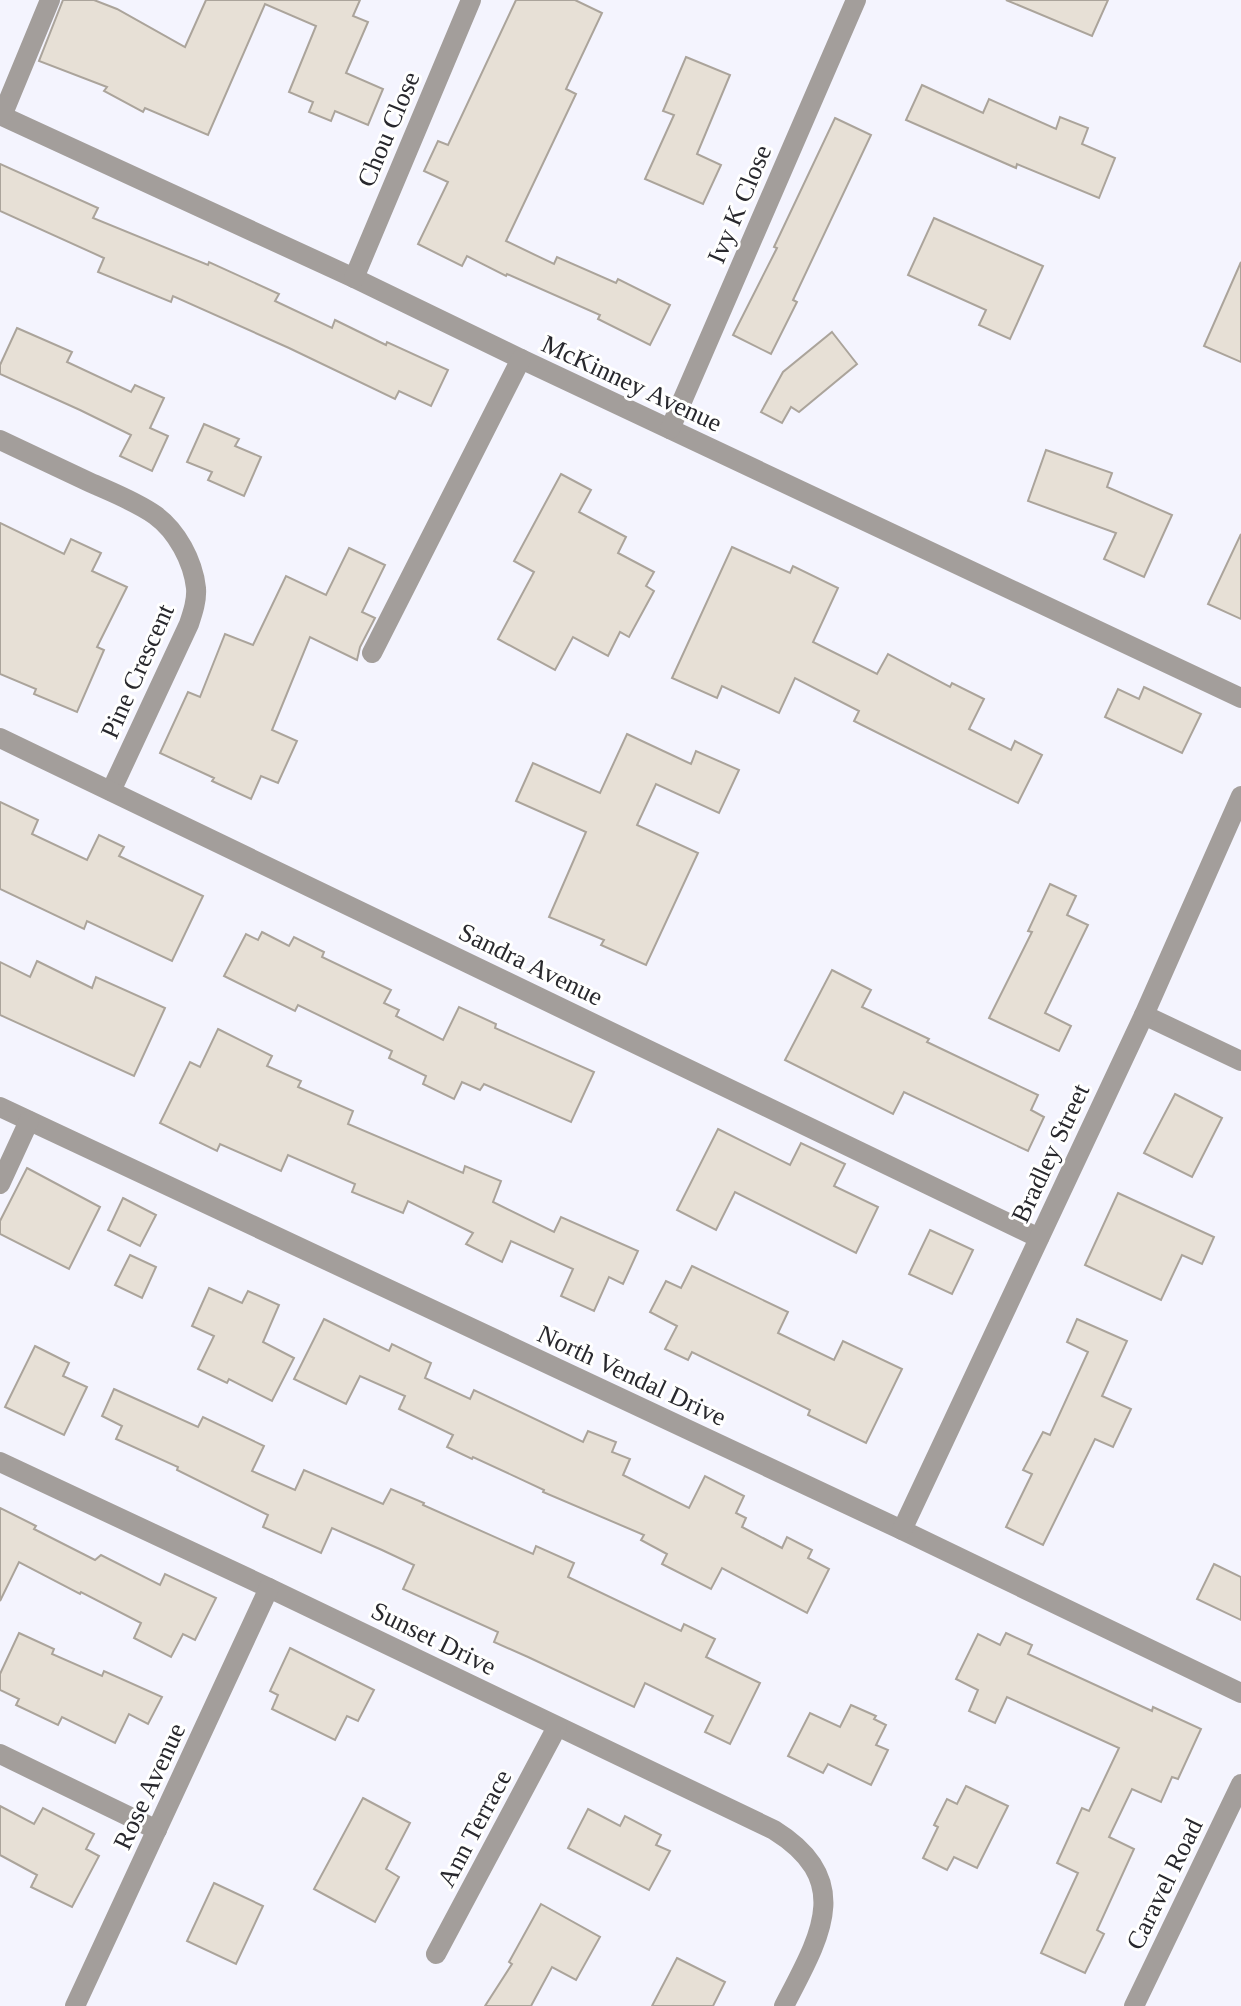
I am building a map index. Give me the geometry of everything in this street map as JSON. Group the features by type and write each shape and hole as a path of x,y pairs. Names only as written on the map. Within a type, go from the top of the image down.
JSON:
{"street":[{"path":"1,115 50,0"},
{"name":"Chou Close","path":"354,278 471,0"},
{"name":"Ivy K Close","path":"670,429 856,0"},
{"name":"McKinney Avenue","path":"1,115 354,278 1241,698"},
{"path":"372,653 521,359"},
{"name":"Pine Crescent","path":"0,440 133,502 156,516 171,530 192,570 196,589 189,624 111,791"},
{"name":"Sandra Avenue","path":"0,738 1039,1238"},
{"name":"Bradley Street","path":"902,1530 1144,1015 1241,796"},
{"path":"1144,1015 1241,1061"},
{"name":"North Vendal Drive","path":"0,1107 902,1530 1241,1693"},
{"path":"0,1184 29,1121"},
{"name":"Sunset Drive","path":"0,1462 787,1838 815,1867 823,1887 824,1902 818,1934 784,2006"},
{"name":"Rose Avenue","path":"75,2006 269,1588"},
{"name":"Ann Terrace","path":"436,1954 557,1727"},
{"path":"0,1754 157,1830"},
{"name":"Caravel Road","path":"1134,2006 1241,1784"}],"building":[{"path":"63,0 94,0 117,9 185,47 206,0 360,0 353,16 368,22 346,73 383,89 368,125 335,111 331,121 309,112 313,102 289,92 316,26 265,4 208,135 145,108 143,112 104,91 107,87 39,61"},
{"path":"516,0 575,0 602,13 566,89 576,94 506,241 554,264 557,257 616,283 618,279 670,305 650,345 598,319 600,315 506,276 467,256 462,266 418,244 448,182 424,171 438,141 448,145"},
{"path":"1006,0 1108,0 1092,36"},
{"path":"686,57 730,75 697,154 721,165 703,204 645,179 674,115 663,111"},
{"path":"922,85 983,113 989,99 1056,129 1060,117 1088,128 1082,144 1115,158 1099,198 1017,164 1016,168 906,120"},
{"path":"835,118 871,135 793,300 797,302 771,354 733,335 777,248 774,247"},
{"path":"0,164 98,208 93,218 208,265 209,262 279,294 275,301 332,328 335,320 448,370 431,406 399,391 395,399 173,296 171,302 98,272 104,258 0,211"},
{"path":"934,218 1043,266 1010,339 979,325 986,310 908,275"},
{"path":"1241,262 1241,362 1204,346"},
{"path":"17,328 72,352 67,362 131,392 135,385 164,398 150,428 168,436 152,471 120,456 131,435 0,374 0,365"},
{"path":"832,332 857,364 799,412 791,407 782,423 761,412 783,372"},
{"path":"204,424 239,439 235,446 261,457 244,496 208,480 212,472 187,462"},
{"path":"1046,450 1112,473 1107,487 1172,515 1144,577 1104,559 1116,533 1028,501"},
{"path":"561,474 591,490 579,512 626,537 618,553 654,572 646,586 654,591 629,637 620,632 608,656 573,637 555,670 498,639 534,572 514,561"},
{"path":"0,523 64,554 71,539 101,553 92,571 127,587 97,647 104,650 77,712 34,694 36,689 0,674"},
{"path":"1241,534 1241,619 1208,604"},
{"path":"732,547 790,573 793,566 838,588 813,642 877,674 888,654 950,687 952,683 984,699 969,729 1011,750 1015,741 1042,755 1018,803 854,721 859,711 795,678 779,713 722,686 717,698 672,678"},
{"path":"349,548 385,565 362,612 375,618 357,660 310,637 272,730 297,741 278,783 261,776 251,799 160,753 188,692 200,697 225,634 253,645 286,576 326,595"},
{"path":"1144,687 1201,714 1182,753 1105,717 1118,689 1139,699"},
{"path":"627,734 691,764 696,751 739,770 719,813 656,784 637,825 698,853 646,965 601,945 604,940 549,917 586,832 516,801 533,763 600,793"},
{"path":"0,802 38,820 32,834 87,860 99,835 124,847 119,856 203,896 172,961 87,921 84,929 0,889"},
{"path":"1050,884 1076,896 1067,915 1088,925 1045,1013 1071,1026 1059,1051 989,1018 1032,932 1028,931"},
{"path":"262,932 289,946 294,937 324,952 322,957 391,990 384,1003 399,1010 396,1016 443,1040 459,1007 496,1024 495,1028 594,1072 571,1122 484,1084 480,1090 462,1082 454,1099 423,1084 426,1076 389,1058 392,1051 298,1005 295,1011 224,976 246,934 258,940"},
{"path":"37,961 92,988 96,977 165,1008 134,1076 0,1015 0,962 30,977"},
{"path":"832,970 871,990 862,1007 1038,1095 1031,1110 1044,1117 1028,1151 904,1092 893,1114 785,1060"},
{"path":"218,1029 272,1056 267,1066 301,1081 298,1087 353,1111 348,1124 463,1173 465,1166 501,1181 493,1202 554,1232 561,1217 638,1251 623,1284 609,1277 594,1311 561,1296 573,1269 511,1241 502,1262 466,1244 473,1233 408,1201 403,1213 352,1192 355,1184 288,1155 281,1171 220,1144 217,1151 160,1123 190,1062 200,1067"},
{"path":"1175,1094 1222,1118 1192,1177 1144,1153"},
{"path":"718,1129 790,1165 801,1143 845,1164 834,1186 878,1207 856,1253 735,1192 716,1230 677,1210"},
{"path":"27,1168 100,1207 69,1269 0,1234 0,1221"},
{"path":"1118,1193 1214,1237 1202,1264 1182,1255 1161,1300 1085,1265"},
{"path":"123,1198 156,1215 140,1246 108,1230"},
{"path":"930,1230 973,1250 952,1294 909,1274"},
{"path":"130,1255 156,1267 142,1298 115,1285"},
{"path":"692,1266 788,1312 778,1333 834,1360 843,1341 902,1369 866,1443 808,1415 810,1410 692,1352 688,1360 665,1349 677,1326 650,1312 666,1281 681,1288"},
{"path":"209,1288 242,1303 248,1291 279,1305 263,1342 294,1358 272,1401 229,1379 227,1383 198,1369 214,1336 192,1326"},
{"path":"324,1319 389,1351 392,1344 431,1363 425,1378 470,1399 474,1390 583,1442 588,1431 616,1442 612,1452 630,1459 623,1475 689,1508 705,1476 744,1496 736,1513 746,1518 742,1527 782,1548 787,1537 812,1550 808,1558 829,1569 807,1613 722,1568 711,1589 662,1564 667,1554 641,1540 644,1535 447,1447 453,1435 399,1409 405,1396 360,1376 346,1404 294,1379"},
{"path":"1077,1319 1127,1341 1102,1396 1131,1409 1113,1447 1095,1439 1043,1545 1006,1527 1032,1474 1023,1470 1043,1432 1050,1435 1088,1352 1067,1342"},
{"path":"35,1346 69,1363 63,1376 87,1387 64,1435 5,1407"},
{"path":"114,1389 198,1427 203,1417 264,1446 252,1471 295,1490 304,1470 383,1504 391,1489 533,1554 536,1546 574,1563 568,1577 681,1631 684,1624 715,1639 706,1657 760,1683 730,1744 705,1732 713,1716 645,1683 634,1707 494,1642 498,1632 403,1589 414,1565 382,1550 332,1528 321,1553 263,1527 268,1515 177,1470 178,1467 116,1439 122,1426 102,1416"},
{"path":"0,1508 95,1560 101,1555 160,1585 165,1574 216,1598 195,1640 183,1634 171,1657 134,1638 141,1623 19,1562 0,1601"},
{"path":"1214,1564 1241,1577 1241,1620 1197,1599"},
{"path":"19,1633 54,1649 52,1654 102,1676 104,1671 162,1697 148,1724 129,1714 115,1743 62,1717 58,1725 16,1705 19,1699 0,1690 0,1674"},
{"path":"1006,1633 1032,1645 1028,1654 1152,1711 1153,1707 1201,1729 1178,1779 1172,1777 1161,1802 1132,1789 1109,1837 1134,1849 1097,1930 1104,1934 1085,1973 1041,1953 1078,1873 1057,1863 1082,1808 1089,1811 1119,1748 1007,1697 995,1723 969,1711 978,1690 956,1679 978,1634 1000,1645"},
{"path":"290,1648 374,1690 358,1721 347,1716 335,1740 272,1709 278,1695 270,1691"},
{"path":"851,1705 876,1716 874,1719 886,1725 876,1745 888,1750 871,1785 828,1764 823,1773 788,1756 810,1713 840,1727"},
{"path":"966,1786 1008,1806 977,1868 954,1857 947,1870 923,1858 947,1799 957,1804"},
{"path":"363,1798 410,1823 386,1869 399,1877 375,1922 314,1889"},
{"path":"0,1806 34,1824 43,1808 94,1834 86,1849 99,1856 72,1907 31,1887 37,1875 0,1855"},
{"path":"588,1809 620,1826 625,1816 661,1835 656,1845 670,1851 649,1890 568,1848"},
{"path":"214,1883 263,1906 236,1964 187,1941"},
{"path":"541,1904 600,1937 576,1980 552,1967 531,2006 485,2006 512,1964 509,1962"},
{"path":"677,1958 725,1982 713,2006 652,2006"}]}
